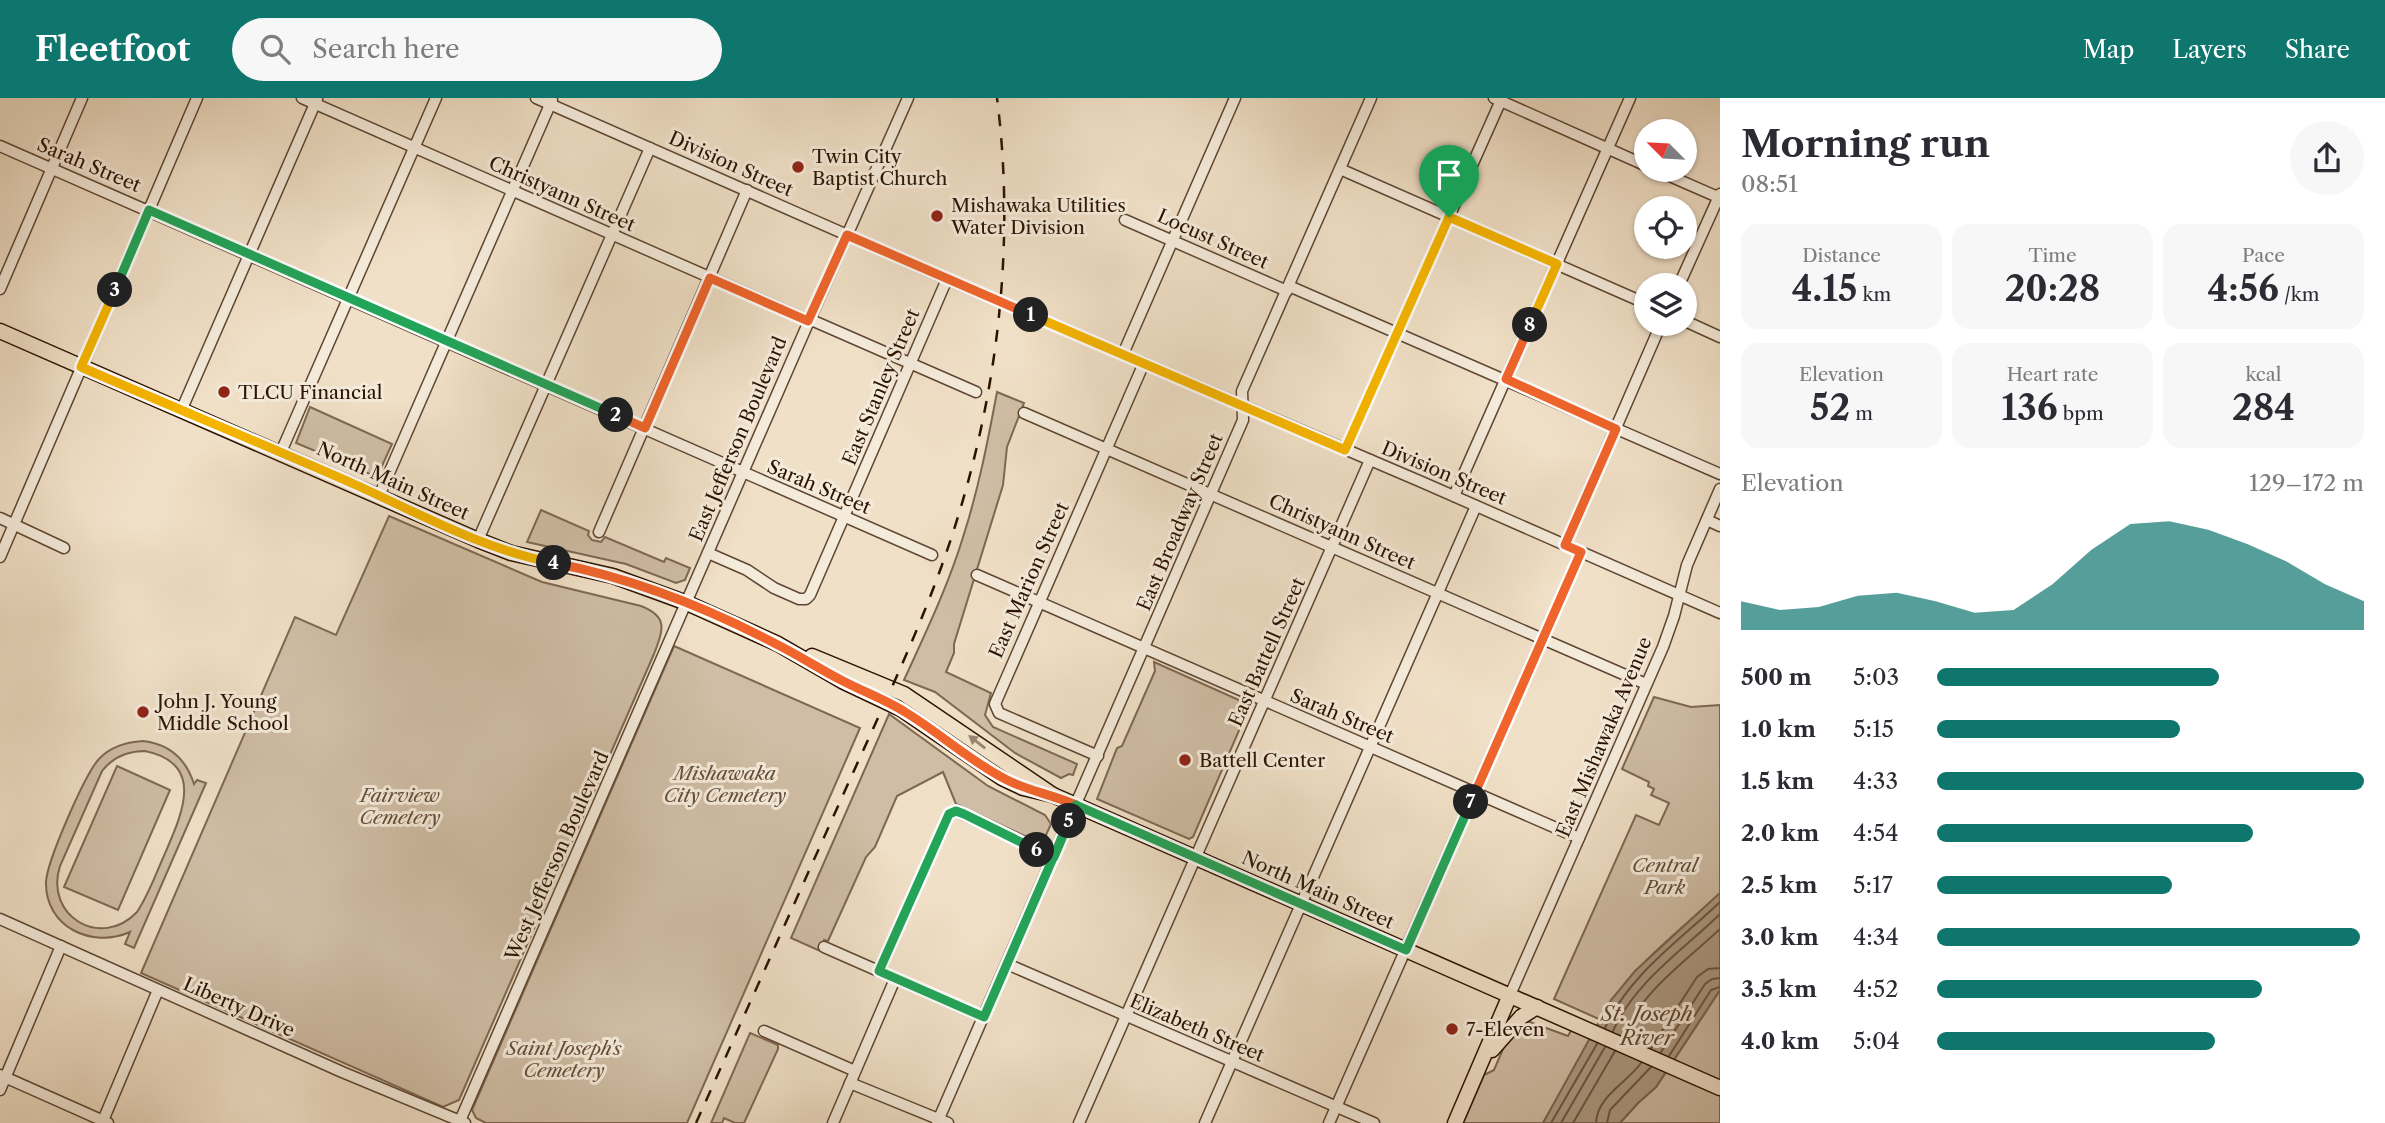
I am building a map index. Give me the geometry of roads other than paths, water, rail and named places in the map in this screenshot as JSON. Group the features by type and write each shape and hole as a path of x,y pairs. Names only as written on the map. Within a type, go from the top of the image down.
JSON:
{"main road":[{"name":"North Main Street","path":"0,331 478,540 511,553 613,576 687,603 778,644 842,681 901,709 1002,778 1023,788 1053,795 1720,1088"},
{"path":"1455,1123 1510,995"},
{"path":"1482,1062 1521,1017 1538,1007"}],"street":[{"path":"0,289 82,98"},
{"path":"0,557 197,98"},
{"name":"Christyann Street","path":"302,98 316,101 512,191 976,392"},
{"path":"281,452 436,98"},
{"name":"Division Street","path":"536,98 552,101 650,148 947,279 1720,613"},
{"name":"East Jefferson Boulevard","path":"687,603 908,98"},
{"path":"1123,354 1235,98"},
{"name":"East Broadway Street","path":"941,1122 1243,421 1242,391 1371,98"},
{"path":"1454,496 1630,98"},
{"path":"1345,450 1499,99 1634,160"},
{"path":"181,411 316,101"},
{"path":"379,496 552,101"},
{"name":"Sarah Street","path":"0,145 932,555"},
{"path":"478,540 650,148"},
{"path":"1340,169 1634,298"},
{"path":"1684,182 1720,197 1685,273"},
{"path":"599,532 747,190"},
{"name":"Locust Street","path":"1125,220 1398,332 1720,474"},
{"name":"East Stanley Street","path":"708,553 747,570 786,594 799,599 810,595 947,279"},
{"path":"1697,326 1720,337"},
{"path":"1565,545 1656,336"},
{"name":"East Marion Street","path":"1098,756 999,713 995,707 1144,363"},
{"name":"Christyann Street","path":"1024,413 1646,684"},
{"name":"East Battell Street","path":"1079,1123 1370,460"},
{"name":"East Mishawaka Avenue","path":"1510,995 1672,624 1686,570 1720,489"},
{"path":"1205,1123 1476,506"},
{"path":"0,519 64,548"},
{"path":"1707,520 1720,526"},
{"path":"1329,1123 1581,552"},
{"name":"Sarah Street","path":"977,575 1579,838"},
{"name":"West Jefferson Boulevard","path":"462,1122 687,603"},
{"path":"879,971 949,814 956,811 964,814 1054,857"},
{"name":"Liberty Drive","path":"0,919 462,1122"},
{"path":"0,1090 3,1076 61,946"},
{"path":"824,947 984,1017"},
{"name":"Elizabeth Street","path":"1007,964 1374,1123"},
{"path":"833,1123 895,979"},
{"path":"3,1076 105,1122 158,990"},
{"path":"764,1031 855,1071"},
{"path":"850,1083 941,1122"}],"water":[{"name":"St. Joseph River","path":"1720,893 1720,990 1656,1087 1620,1123 1543,1123 1611,1000 1635,971"}],"railway":[{"path":"696,1123 907,652 942,565 960,509 976,452 997,335 1004,216 1003,157 997,98"}],"place":[{"name":"Twin City Baptist Church","path":"798,167"},
{"name":"Mishawaka Utilities Water Division","path":"937,216"},
{"name":"TLCU Financial","path":"224,392"},
{"name":"John J. Young Middle School","path":"143,712"},
{"name":"Battell Center","path":"1185,760"},
{"name":"7-Eleven","path":"1452,1029"}],"park label":[{"name":"Mishawaka City Cemetery","path":"725,784"},
{"name":"Fairview Cemetery","path":"400,806"},
{"name":"Central Park","path":"1665,876"},
{"name":"Saint Joseph's Cemetery","path":"564,1059"}]}
